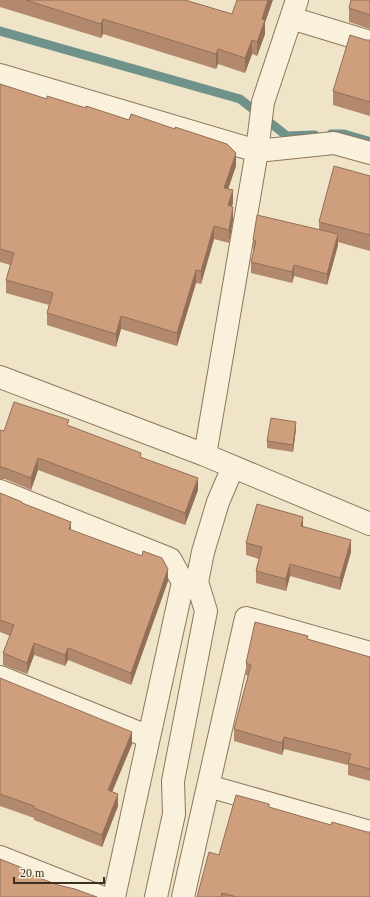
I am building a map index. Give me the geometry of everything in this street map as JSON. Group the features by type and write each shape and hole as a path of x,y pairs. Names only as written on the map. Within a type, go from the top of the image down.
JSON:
{"street":[{"path":"205,455 257,151 263,102 294,9 370,42"},
{"path":"0,75 257,151 334,143 370,153"},
{"path":"0,378 205,455 370,524"},
{"path":"156,897 174,814 173,781 206,611 197,582 203,552 218,502 233,467"},
{"path":"0,491 170,559 183,582 114,897"},
{"path":"182,897 246,618 370,652"},
{"path":"0,676 149,737"},
{"path":"208,786 370,832"},
{"path":"0,857 61,889 101,897"}],"building":[{"path":"26,0 185,0 232,14 237,0 268,0 262,19 265,20 257,42 252,40 245,58 218,49 216,54 103,19 101,24"},
{"path":"351,0 370,0 370,15 349,8"},
{"path":"350,35 370,40 370,102 333,91"},
{"path":"0,84 47,99 47,96 86,108 86,106 129,120 131,114 227,144 236,153 224,188 233,190 228,205 233,207 229,230 214,226 201,271 196,270 177,333 121,316 116,334 47,313 53,293 6,280 14,253 0,249"},
{"path":"334,166 370,176 370,235 319,222"},
{"path":"257,215 338,234 327,274 294,265 292,272 251,262 256,241 253,240"},
{"path":"14,402 69,420 67,425 141,453 140,457 198,478 185,513 38,458 31,478 0,467 0,430 4,431"},
{"path":"271,418 296,422 293,445 267,441"},
{"path":"0,493 71,522 69,529 142,556 143,551 162,558 168,569 131,673 68,648 65,655 34,643 27,663 3,653 14,625 0,620"},
{"path":"257,504 303,517 301,526 351,540 340,578 290,564 286,579 256,571 262,547 246,543"},
{"path":"255,622 308,636 307,639 370,657 370,769 348,763 351,754 284,737 282,743 234,729 251,665 246,663"},
{"path":"0,678 132,732 108,790 118,794 102,835 34,808 34,806 0,794"},
{"path":"236,795 269,804 269,807 331,825 332,822 370,832 370,897 237,897 222,893 221,897 197,897 209,852 219,855"},
{"path":"0,859 30,871 29,874 97,897 0,897"}],"waterway":[{"path":"0,31 240,99 287,136 315,135"},
{"path":"331,134 344,134 368,141"}]}
